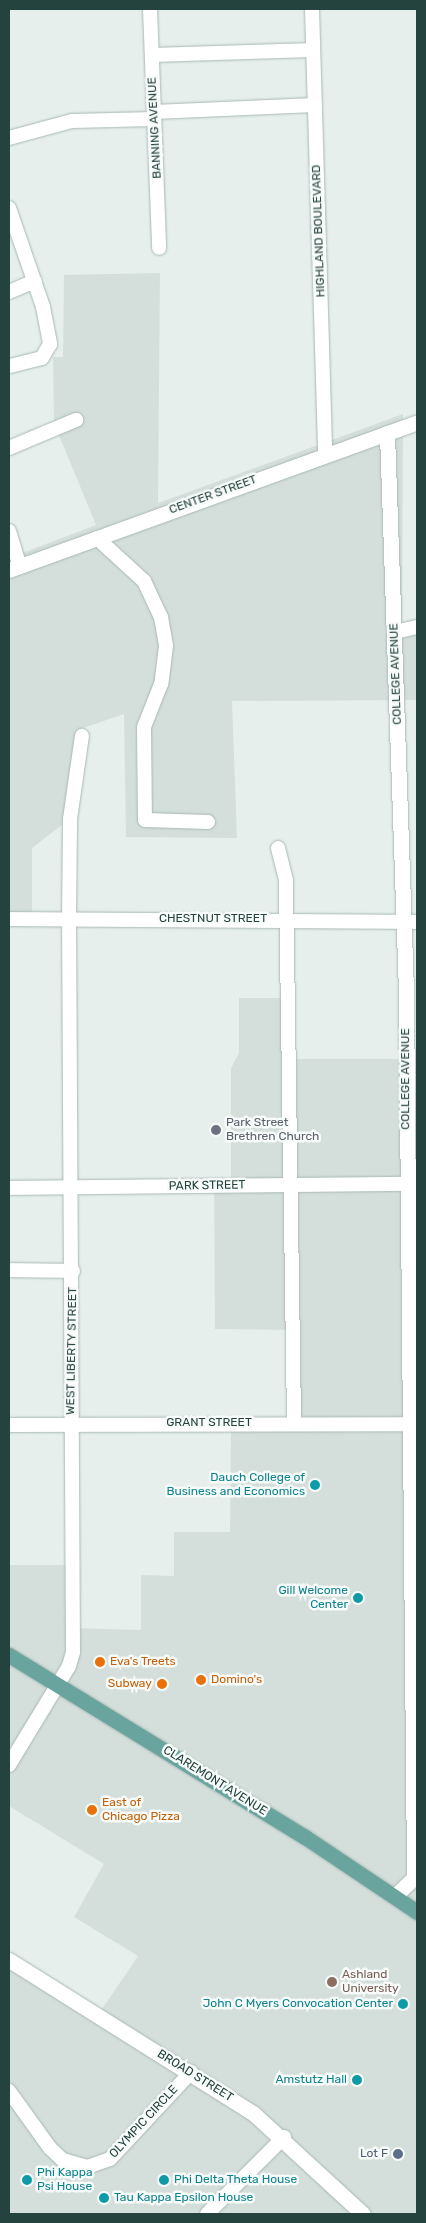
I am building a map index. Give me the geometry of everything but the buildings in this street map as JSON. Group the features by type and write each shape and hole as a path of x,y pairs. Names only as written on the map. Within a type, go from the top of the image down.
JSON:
{"main road":[{"name":"CLAREMONT AVENUE","path":"9,1655 396,1895 417,1912"}],"street":[{"name":"BANNING AVENUE","path":"150,9 159,248"},
{"name":"HIGHLAND BOULEVARD","path":"312,9 325,454"},
{"path":"152,55 313,50"},
{"path":"9,138 72,121 315,105"},
{"path":"9,366 34,362 49,349 49,328 35,281 10,213"},
{"path":"9,292 35,281"},
{"path":"9,448 76,420"},
{"name":"CENTER STREET","path":"14,568 417,422"},
{"name":"COLLEGE AVENUE","path":"387,433 410,922 410,1177 412,1261 409,1424 416,1875"},
{"path":"9,531 14,568"},
{"path":"97,538 144,581 161,617 166,646 161,684 144,727 145,820 208,822"},
{"path":"395,632 417,627"},
{"name":"WEST LIBERTY STREET","path":"9,1765 57,1685 73,1652 71,1423 73,1187 69,919 70,820 82,736"},
{"path":"278,848 286,872 285,918 294,1423"},
{"name":"CHESTNUT STREET","path":"9,919 285,918 410,922"},
{"name":"PARK STREET","path":"9,1188 291,1185 410,1177"},
{"path":"9,1270 73,1272"},
{"name":"GRANT STREET","path":"9,1424 409,1424"},
{"path":"396,1895 416,1875"},
{"name":"BROAD STREET","path":"9,1962 191,2072 284,2137 363,2214"},
{"name":"OLYMPIC CIRCLE","path":"9,2091 57,2154 87,2167 110,2159 191,2072"},
{"path":"207,2214 284,2137"}],"shaded area":[{"path":"160,273 158,503 403,414 402,632 417,632 417,700 232,701 237,838 126,837 124,714 77,730 66,822 32,848 32,922 9,922 9,558 96,525 54,423 53,357 63,357 64,275"},
{"path":"239,998 292,998 291,1059 412,1059 417,1267 417,1864 385,1902 417,1881 417,2214 9,2214 9,1956 100,2012 138,1956 74,1917 104,1864 9,1806 9,1565 69,1565 70,1628 141,1630 141,1575 174,1576 174,1532 230,1532 231,1425 292,1425 292,1330 215,1329 214,1181 231,1181 231,1068 239,1053"}],"place":[{"name":"Park Street Brethren Church","path":"216,1130"},
{"name":"Dauch College of Business and Economics","path":"315,1485"},
{"name":"Gill Welcome Center","path":"358,1598"},
{"name":"Eva's Treets","path":"100,1662"},
{"name":"Domino's","path":"201,1680"},
{"name":"Subway","path":"162,1684"},
{"name":"East of Chicago Pizza","path":"92,1810"},
{"name":"Ashland University","path":"332,1982"},
{"name":"John C Myers Convocation Center","path":"403,2004"},
{"name":"Amstutz Hall","path":"357,2080"},
{"name":"Lot F","path":"398,2154"},
{"name":"Phi Kappa Psi House","path":"27,2180"},
{"name":"Phi Delta Theta House","path":"164,2180"},
{"name":"Tau Kappa Epsilon House","path":"104,2198"}]}
